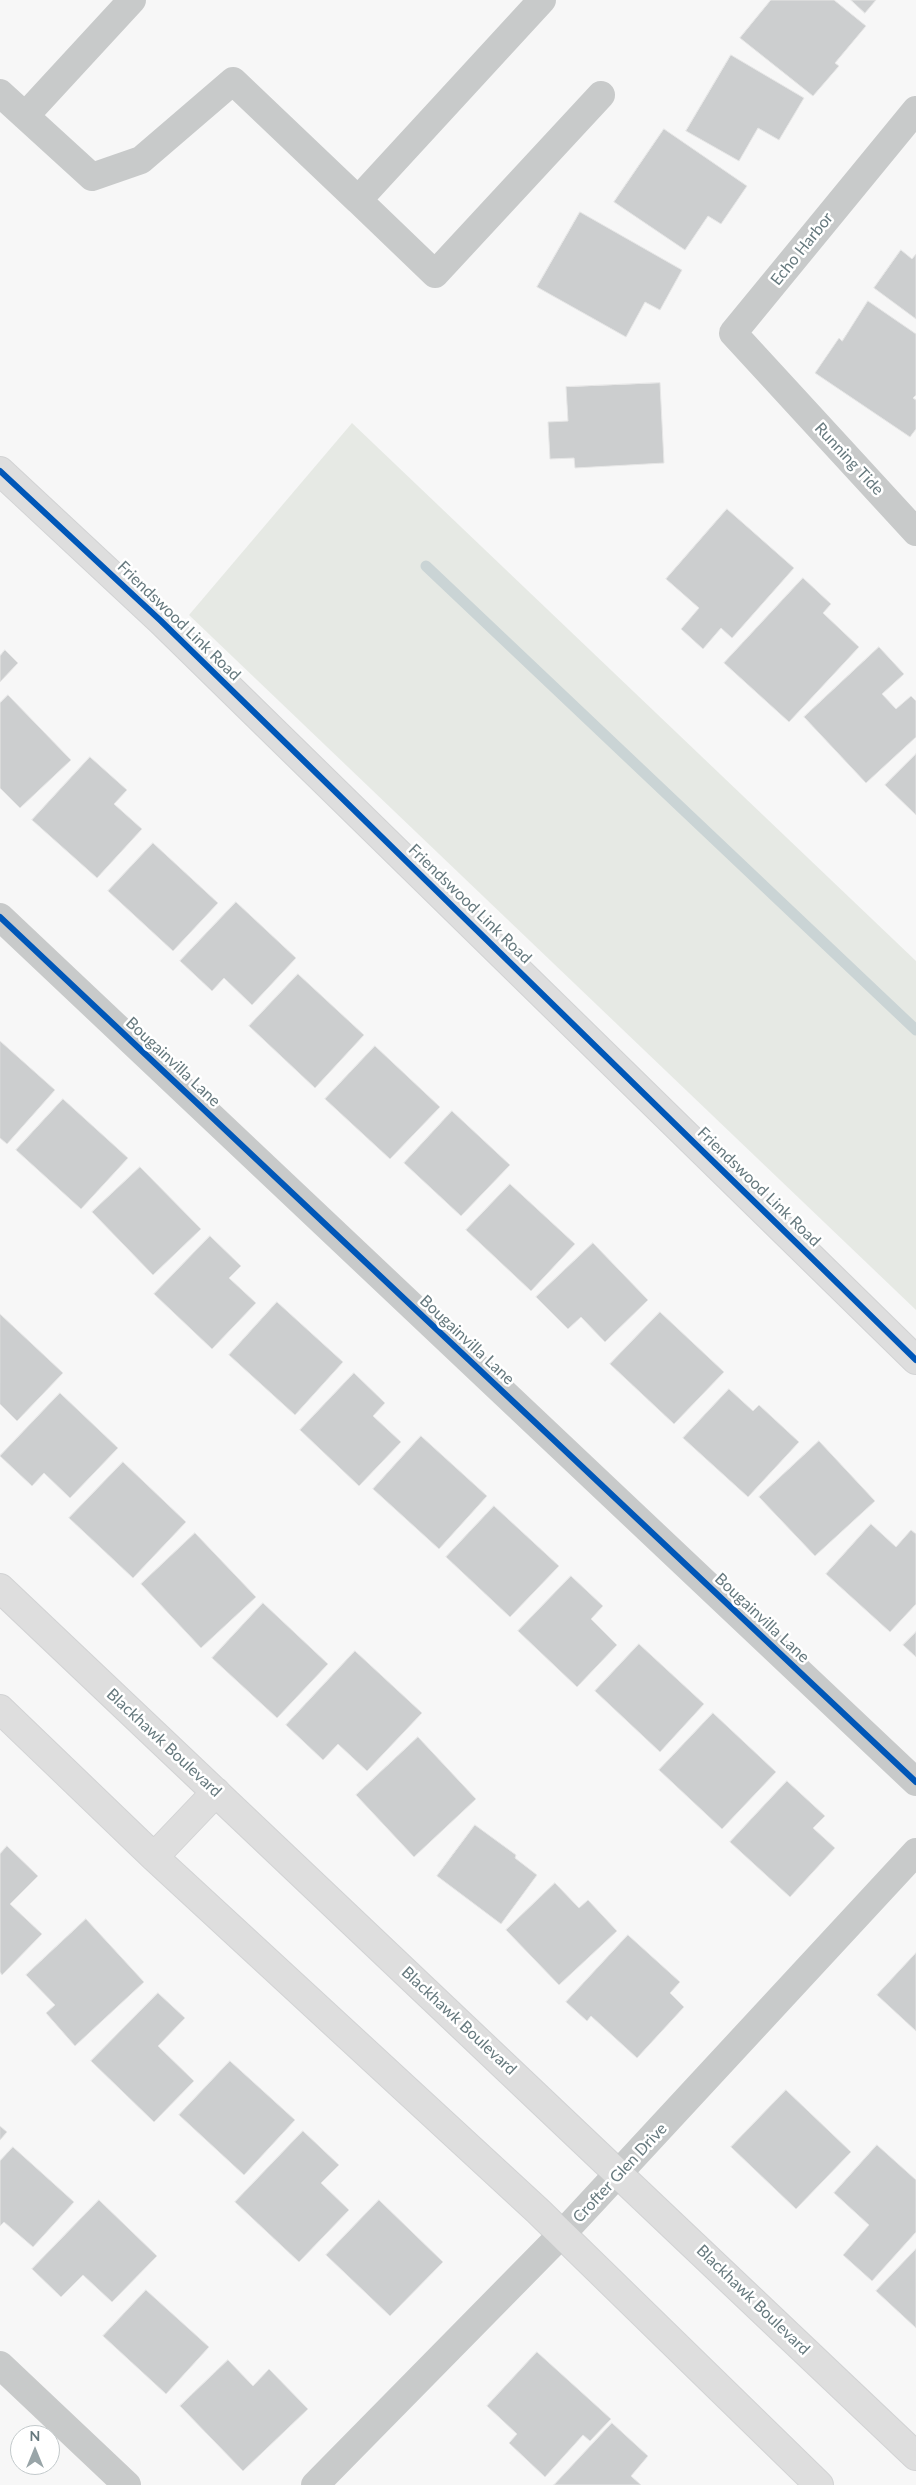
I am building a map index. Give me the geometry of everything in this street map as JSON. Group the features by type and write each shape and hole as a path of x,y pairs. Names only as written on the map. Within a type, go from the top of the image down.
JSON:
{"main road":[{"name":"Friendswood Link Road","path":"0,471 161,621 916,1360"},
{"name":"Blackhawk Boulevard","path":"0,1588 620,2173 916,2456"},
{"path":"0,1709 154,1857 562,2234 819,2485"},
{"path":"154,1857 216,1792"}],"street":[{"path":"25,116 132,0"},
{"path":"358,200 542,0"},
{"path":"0,93 92,177 141,160 232,81 435,274 601,95"},
{"name":"Echo Harbor","path":"782,386 733,333 916,110"},
{"name":"Running Tide","path":"782,386 916,532"},
{"name":"Bougainvilla Lane","path":"0,917 916,1782"},
{"name":"Crofter Glen Drive","path":"315,2485 620,2173 916,1852"},
{"path":"0,2365 127,2485"}],"shaded area":[{"path":"352,423 916,961 916,1310 189,615"}],"building":[{"path":"771,0 834,0 866,26 835,63 839,66 813,96 740,38"},
{"path":"851,0 876,0 865,13"},
{"path":"731,55 804,98 779,140 758,128 739,161 686,131"},
{"path":"664,129 747,186 721,224 708,216 685,250 614,202"},
{"path":"580,212 682,270 660,310 645,302 626,337 537,287"},
{"path":"901,250 912,259 916,254 916,319 874,288"},
{"path":"868,301 916,334 916,395 913,398 916,400 916,429 910,437 815,373 839,338 842,341"},
{"path":"660,383 664,463 575,468 574,458 550,459 548,422 568,421 566,387"},
{"path":"727,509 794,568 732,638 721,628 703,649 681,629 699,608 666,579"},
{"path":"803,578 831,604 823,613 859,647 789,722 724,663"},
{"path":"879,647 904,674 882,694 896,709 911,696 916,701 916,737 866,783 804,717"},
{"path":"5,650 18,663 0,682 0,656"},
{"path":"8,695 71,760 20,808 0,788 0,703"},
{"path":"916,754 916,815 885,785"},
{"path":"90,757 127,790 114,804 142,829 97,878 32,820"},
{"path":"153,843 218,903 173,951 108,891"},
{"path":"236,902 296,958 252,1005 224,978 212,991 180,961"},
{"path":"298,974 364,1035 315,1088 249,1026"},
{"path":"0,1041 55,1090 7,1144 0,1138"},
{"path":"375,1046 440,1107 390,1159 325,1099"},
{"path":"63,1099 128,1158 81,1209 16,1150"},
{"path":"452,1111 510,1165 461,1216 404,1163"},
{"path":"140,1167 201,1229 153,1275 92,1212"},
{"path":"510,1184 575,1244 531,1291 466,1230"},
{"path":"210,1236 241,1266 229,1278 256,1303 212,1349 154,1294"},
{"path":"593,1243 648,1300 605,1342 581,1317 568,1329 536,1297"},
{"path":"277,1302 343,1362 295,1415 229,1355"},
{"path":"660,1312 724,1372 674,1424 610,1364"},
{"path":"0,1314 63,1373 17,1421 0,1404"},
{"path":"354,1373 385,1403 373,1416 401,1442 359,1486 300,1430"},
{"path":"729,1389 753,1411 759,1405 799,1442 748,1497 683,1438"},
{"path":"60,1393 118,1448 70,1498 44,1473 32,1486 0,1456"},
{"path":"421,1436 487,1496 439,1549 373,1489"},
{"path":"819,1441 875,1501 815,1556 759,1497"},
{"path":"123,1462 186,1522 133,1578 69,1518"},
{"path":"494,1506 559,1566 510,1617 446,1557"},
{"path":"871,1524 896,1547 911,1530 916,1534 916,1604 890,1632 826,1574"},
{"path":"195,1533 256,1597 201,1648 141,1584"},
{"path":"571,1576 603,1606 591,1619 617,1645 577,1687 518,1631"},
{"path":"263,1603 328,1664 277,1718 212,1658"},
{"path":"916,1632 916,1657 903,1645"},
{"path":"639,1644 704,1704 660,1752 595,1691"},
{"path":"355,1651 422,1713 367,1771 338,1744 323,1760 286,1725"},
{"path":"713,1713 776,1772 722,1829 659,1770"},
{"path":"418,1737 476,1799 414,1857 356,1795"},
{"path":"787,1781 825,1816 813,1828 835,1848 790,1897 730,1842"},
{"path":"475,1825 516,1855 515,1858 537,1875 501,1924 437,1876"},
{"path":"7,1846 38,1876 10,1904 42,1934 2,1975 0,1972 0,1854"},
{"path":"555,1883 579,1908 588,1900 617,1931 559,1985 506,1930"},
{"path":"86,1919 144,1982 75,2046 46,2013 55,2005 26,1975"},
{"path":"628,1935 680,1982 670,1993 684,2007 637,2058 591,2016 587,2021 566,2002"},
{"path":"916,1953 916,2031 877,1995"},
{"path":"158,1993 185,2018 158,2046 194,2081 154,2122 91,2061"},
{"path":"230,2061 295,2120 244,2175 179,2115"},
{"path":"786,2090 851,2152 796,2209 731,2147"},
{"path":"0,2126 7,2132 0,2140"},
{"path":"303,2131 339,2165 321,2183 349,2210 299,2262 235,2202"},
{"path":"877,2145 916,2180 916,2232 872,2281 843,2255 869,2225 834,2193"},
{"path":"13,2147 74,2202 33,2247 4,2222 0,2226 0,2161"},
{"path":"99,2200 157,2256 112,2302 83,2275 61,2297 32,2269"},
{"path":"379,2200 443,2262 390,2316 326,2255"},
{"path":"916,2249 916,2328 876,2291"},
{"path":"146,2290 209,2347 166,2394 103,2336"},
{"path":"537,2352 611,2419 590,2441 583,2435 545,2477 509,2443 517,2434 487,2406"},
{"path":"228,2360 253,2386 269,2369 308,2409 243,2471 180,2406"},
{"path":"612,2423 648,2456 631,2476 641,2485 554,2485"}],"waterway":[{"path":"426,566 916,1030"}],"cycle path":[{"path":"0,471 161,621 916,1360"},
{"path":"0,917 916,1782"}]}
